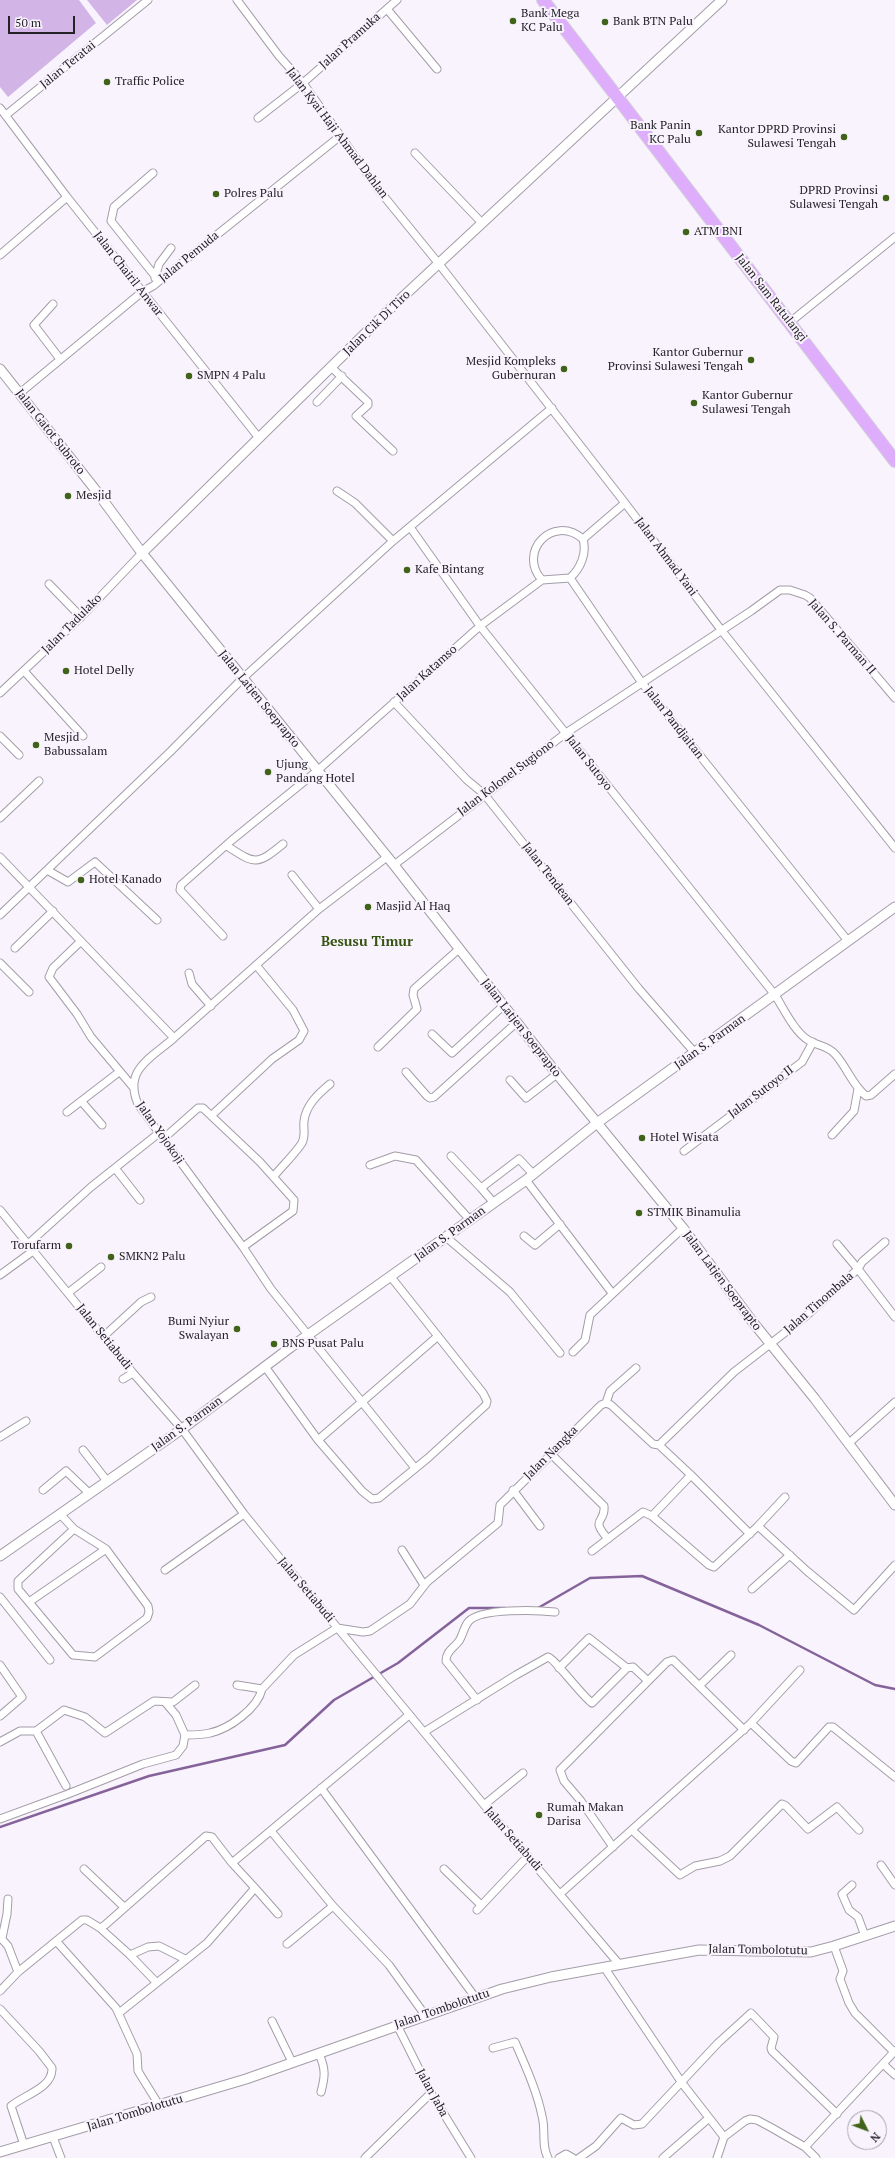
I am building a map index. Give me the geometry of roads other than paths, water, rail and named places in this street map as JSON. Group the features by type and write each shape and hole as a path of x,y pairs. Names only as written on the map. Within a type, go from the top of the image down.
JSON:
{"highway":[{"name":"Jalan Sam Ratulangi","path":"543,0 895,461"}],"street":[{"name":"Jalan Teratai","path":"6,115 148,0"},
{"name":"Jalan Kyai Haji Ahmad Dahlan","path":"237,0 279,56 303,83 378,189 439,264"},
{"name":"Jalan Pramuka","path":"258,118 303,83 397,0"},
{"name":"Jalan Cik Di Tiro","path":"142,553 331,367 482,223 722,0"},
{"path":"387,9 437,69"},
{"name":"Jalan Chairil Anwar","path":"0,108 66,198 258,438"},
{"name":"Jalan Pemuda","path":"20,393 142,292 153,286 340,137"},
{"path":"415,153 482,223"},
{"path":"153,173 114,207 111,221 155,276"},
{"path":"0,255 66,198"},
{"path":"789,323 895,236"},
{"path":"153,286 159,264 172,248"},
{"name":"Jalan Ahmad Yani","path":"439,264 552,408 722,630 895,848"},
{"path":"53,304 34,325 60,359"},
{"path":"331,367 368,402 368,405 356,416 393,451"},
{"name":"Jalan Gatot Subroto","path":"0,370 20,393 142,553"},
{"path":"317,402 342,376"},
{"path":"0,915 171,751 242,680 393,541 552,408"},
{"path":"337,491 355,503 393,541"},
{"path":"583,539 625,503"},
{"name":"Jalan Sutoyo","path":"410,527 480,626 775,995 799,1031 813,1042 834,1052 858,1089"},
{"path":"565,530 574,532 583,539 586,548 583,558 570,578 542,580 536,574 534,557 539,542 548,532 565,530"},
{"name":"Jalan Tadulako","path":"0,693 81,617 142,553"},
{"name":"Jalan Latjen Soeprapto","path":"142,553 242,680 394,865 516,1023 683,1228 770,1345 816,1399 848,1444 895,1505"},
{"name":"Jalan Pandjaitan","path":"570,578 642,683 848,941"},
{"name":"Jalan Katamso","path":"223,936 180,888 227,846 317,771 480,626 542,580"},
{"path":"49,584 81,617"},
{"name":"Jalan S. Parman II","path":"722,630 780,590 784,589 796,592 810,598 895,698"},
{"name":"Jalan Kolonel Sugiono","path":"394,865 484,794 566,733 722,630"},
{"path":"24,671 83,736"},
{"name":"Jalan Tendean","path":"394,702 467,780 484,794 639,989 694,1053"},
{"path":"0,736 19,755"},
{"path":"0,818 39,781"},
{"path":"227,846 245,858 256,861 283,844"},
{"path":"0,857 174,1038"},
{"name":"Jalan Yojokoji","path":"387,857 319,909 174,1038 134,1076 132,1086 138,1104 243,1247 271,1289 307,1336 415,1468"},
{"path":"47,870 65,882 70,882 95,862 157,920"},
{"path":"292,875 319,909"},
{"name":"Jalan S. Parman","path":"0,1556 182,1429 266,1368 307,1336 530,1177 598,1123 895,907"},
{"path":"15,948 53,911"},
{"path":"81,941 53,968 48,975 77,1014 91,1037 132,1086"},
{"path":"378,1047 417,1009 413,995 414,990 459,949"},
{"path":"0,963 29,992"},
{"path":"212,1115 272,1059 299,1040 304,1031 293,1010 256,966"},
{"path":"189,973 192,984 211,1006"},
{"path":"432,1034 452,1053 503,1006"},
{"path":"406,1072 430,1098 516,1023"},
{"name":"Jalan Sutoyo II","path":"684,1151 802,1062 813,1042"},
{"path":"67,1112 82,1102 119,1072"},
{"path":"510,1080 526,1098 557,1074"},
{"path":"858,1089 865,1095 871,1096 895,1074"},
{"path":"274,1176 302,1142 305,1132 303,1123 305,1114 316,1096 330,1084"},
{"path":"832,1135 854,1111 858,1089"},
{"path":"82,1102 102,1125"},
{"path":"27,1245 115,1168 198,1108 203,1108 274,1176 294,1200 293,1211 243,1247"},
{"path":"370,1165 395,1156 416,1160 470,1220"},
{"path":"451,1156 494,1203"},
{"path":"481,1188 519,1160 560,1224 612,1293"},
{"path":"115,1168 140,1200"},
{"name":"Jalan Setiabudi","path":"0,1210 27,1245 104,1336 133,1373 182,1429 244,1514 337,1628 364,1658 409,1715 619,1964"},
{"path":"524,1236 535,1245 560,1224"},
{"path":"573,1352 585,1340 590,1314 683,1228"},
{"path":"446,1237 510,1292 560,1353"},
{"path":"837,1244 858,1269 862,1262 885,1242"},
{"path":"0,1275 33,1251"},
{"path":"68,1293 101,1267"},
{"name":"Jalan Tinombala","path":"770,1345 834,1292 858,1269 895,1317"},
{"path":"266,1368 318,1440 362,1491 372,1498 379,1498 486,1405 487,1401 391,1277"},
{"path":"104,1336 141,1302 151,1297"},
{"path":"318,1440 438,1336"},
{"path":"659,1445 734,1372 758,1352 770,1345"},
{"path":"636,1368 610,1391 606,1403 653,1444 659,1445 750,1534"},
{"path":"123,1379 133,1373"},
{"path":"848,1444 895,1402"},
{"name":"Jalan Nangka","path":"337,1628 363,1632 378,1628 410,1604 424,1585 498,1523 500,1518 499,1507 513,1490 601,1405 606,1403"},
{"path":"0,1437 26,1421"},
{"path":"83,1450 106,1481"},
{"path":"551,1454 604,1506 598,1524 599,1528 608,1539"},
{"path":"43,1490 66,1471 70,1472 89,1493"},
{"path":"652,1516 691,1475"},
{"path":"513,1490 540,1526"},
{"path":"592,1551 642,1512 652,1516 680,1542 713,1567 750,1534 785,1497"},
{"path":"60,1514 74,1529 106,1549 138,1590 148,1606 149,1612 147,1618 95,1657 74,1655 18,1589 18,1581 74,1529"},
{"path":"165,1570 244,1514"},
{"path":"758,1526 854,1610 895,1565"},
{"path":"29,1602 106,1549"},
{"path":"402,1550 424,1585"},
{"path":"752,1589 762,1579 776,1570 790,1555"},
{"path":"0,1597 50,1660"},
{"path":"477,1700 446,1661 449,1651 458,1642 469,1622 479,1616 519,1610 555,1612"},
{"path":"185,1735 211,1733 241,1717 259,1699 262,1689 294,1655 337,1628"},
{"path":"559,1668 590,1638 627,1668"},
{"path":"700,1685 731,1656"},
{"path":"424,1732 545,1658 552,1658 559,1668 592,1703 627,1668 633,1667 648,1681"},
{"path":"613,1847 581,1801 564,1781 560,1772 667,1662 673,1660 744,1730"},
{"path":"0,1665 22,1697 0,1716"},
{"path":"560,1894 744,1730 800,1670"},
{"path":"0,1742 20,1731 36,1731 66,1710 85,1717 105,1733 154,1701 173,1702 195,1684"},
{"path":"240,1686 262,1689"},
{"path":"0,1819 143,1764 176,1755 183,1746 185,1735 176,1715 164,1702"},
{"path":"232,1863 409,1715"},
{"path":"750,1723 796,1763 829,1727 833,1727 895,1777"},
{"path":"36,1731 66,1786"},
{"path":"484,1805 523,1773"},
{"path":"321,1788 475,1997"},
{"path":"632,1830 680,1875 695,1866 720,1861 730,1856 782,1804 786,1806 808,1829 838,1807 859,1830"},
{"path":"270,1831 333,1906 389,1965 425,2015"},
{"path":"100,1928 105,1926 124,1907 206,1836 212,1837 232,1863 278,1914"},
{"path":"444,1869 479,1908 528,1856"},
{"path":"881,1865 895,1885"},
{"path":"84,1870 124,1907"},
{"path":"852,1885 842,1894 849,1910 858,1917 865,1936"},
{"path":"119,2013 217,1933 255,1888"},
{"path":"8,1899 7,1914 1,1937 12,1953 18,1972"},
{"path":"287,1944 333,1906"},
{"path":"0,1991 18,1972 57,1942 82,1920 87,1920 100,1928 130,1955 156,1982"},
{"name":"Jalan Tombolotutu","path":"0,2152 180,2100 246,2079 475,1997 524,1983 699,1950 802,1952 834,1946 895,1926"},
{"path":"57,1942 107,1997 119,2013 137,2054 138,2071 159,2105"},
{"path":"130,1955 148,1947 159,1946 185,1959"},
{"path":"805,2147 894,2052 855,2013 848,2003 840,1979 843,1971 834,1946"},
{"path":"604,1967 682,2083 724,2137"},
{"path":"0,2009 39,2051 52,2068 51,2076 47,2083 11,2106 24,2145"},
{"path":"579,2158 596,2146 621,2118 634,2125 642,2124 718,2044 752,2013 774,2037 771,2048 772,2051 837,2114"},
{"path":"272,2021 292,2062"},
{"name":"Jalan Jaba","path":"397,2025 431,2093 467,2156"},
{"path":"493,2048 514,2042 542,2114 545,2130 543,2147 548,2158"},
{"path":"319,2054 325,2068 326,2076 321,2092"},
{"path":"883,2064 895,2075"},
{"path":"365,2158 431,2093"},
{"path":"663,2158 709,2118"},
{"path":"717,2158 724,2137 745,2121 753,2120 772,2128 805,2147 816,2158"},
{"path":"53,2137 61,2158"},
{"path":"559,2158 566,2154 573,2158"}],"waterway":[{"path":"538,1608 590,1578 642,1576 759,1625 875,1685 895,1689"},
{"path":"0,1827 149,1776 285,1745 334,1700 398,1663 469,1608 505,1608"}],"tunnel":[{"path":"66,1786 72,1797"}],"place":[{"name":"Bank Mega KC Palu","path":"513,21"},
{"name":"Bank BTN Palu","path":"605,22"},
{"name":"Traffic Police","path":"107,82"},
{"name":"Bank Panin KC Palu","path":"699,133"},
{"name":"Kantor DPRD Provinsi Sulawesi Tengah","path":"844,137"},
{"name":"Polres Palu","path":"216,194"},
{"name":"DPRD Provinsi Sulawesi Tengah","path":"886,198"},
{"name":"ATM BNI","path":"686,232"},
{"name":"Kantor Gubernur Provinsi Sulawesi Tengah","path":"751,360"},
{"name":"Mesjid Kompleks Gubernuran","path":"564,369"},
{"name":"SMPN 4 Palu","path":"189,376"},
{"name":"Kantor Gubernur Sulawesi Tengah","path":"694,403"},
{"name":"Mesjid","path":"68,496"},
{"name":"Kafe Bintang","path":"407,570"},
{"name":"Hotel Delly","path":"66,671"},
{"name":"Mesjid Babussalam","path":"36,745"},
{"name":"Ujung Pandang Hotel","path":"268,772"},
{"name":"Hotel Kanado","path":"81,880"},
{"name":"Masjid Al Haq","path":"368,907"},
{"name":"Hotel Wisata","path":"642,1138"},
{"name":"STMIK Binamulia","path":"639,1213"},
{"name":"Torufarm","path":"69,1246"},
{"name":"SMKN2 Palu","path":"111,1257"},
{"name":"Bumi Nyiur Swalayan","path":"237,1329"},
{"name":"BNS Pusat Palu","path":"274,1344"},
{"name":"Rumah Makan Darisa","path":"539,1815"}],"district":[{"name":"Besusu Timur","path":"367,942"}]}
